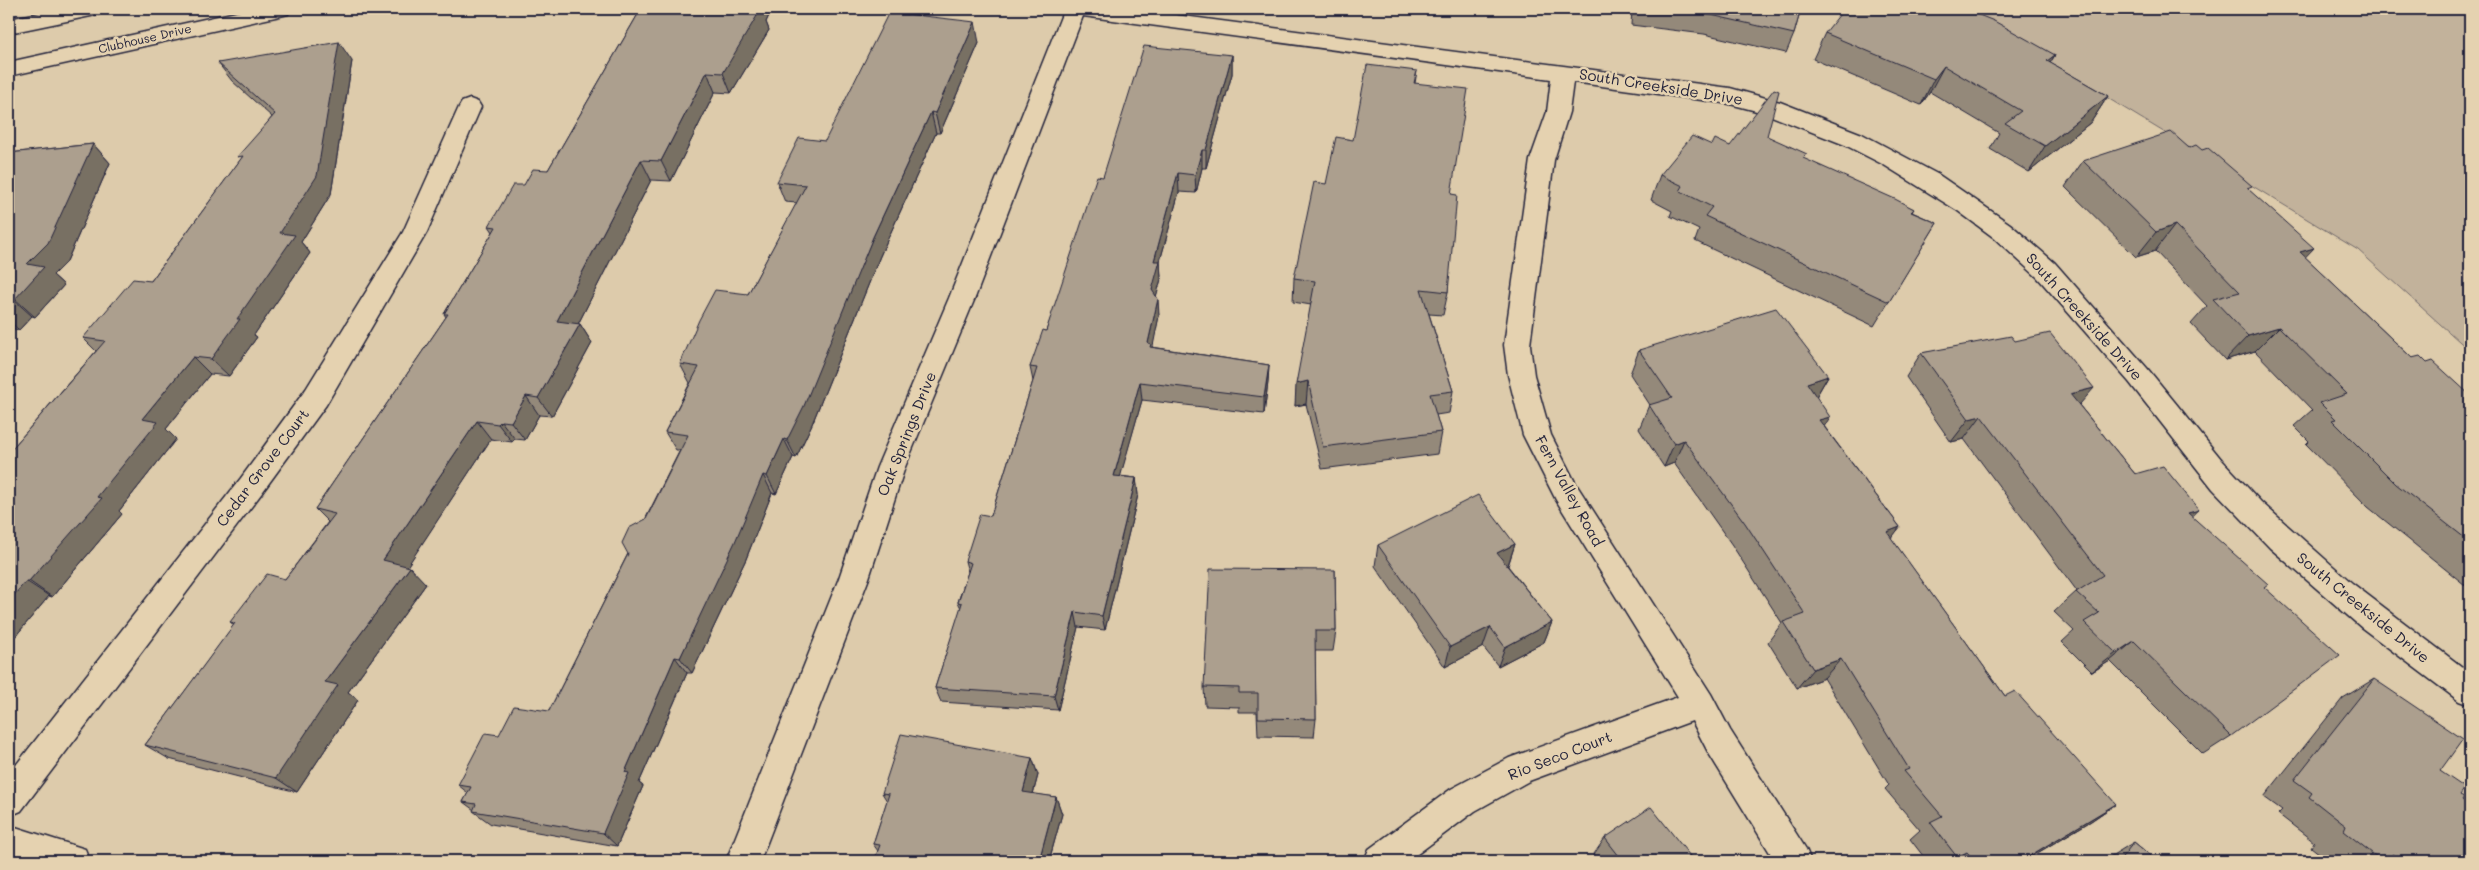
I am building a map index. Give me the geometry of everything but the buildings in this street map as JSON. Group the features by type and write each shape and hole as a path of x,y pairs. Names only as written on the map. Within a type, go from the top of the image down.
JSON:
{"street":[{"path":"9,26 91,9"},
{"name":"Clubhouse Drive","path":"9,69 280,9"},
{"name":"Oak Springs Drive","path":"743,861 854,578 891,468 962,298 1075,9"},
{"name":"South Creekside Drive","path":"1080,9 1563,72 1730,96 1756,103 1851,137 1879,150 1923,176 1982,216 2036,260 2136,373 2222,480 2288,548 2380,626 2470,691"},
{"name":"Fern Valley Road","path":"1563,72 1558,112 1542,160 1517,345 1521,375 1537,434 1566,492 1700,704 1719,740 1794,861"},
{"name":"Cedar Grove Court","path":"9,800 251,486 316,397 367,309 391,275 415,232 470,107"},
{"name":"Rio Seco Court","path":"1381,861 1463,800 1520,768 1700,704"},
{"path":"9,841 73,861"}],"shaded area":[{"path":"1961,9 2470,9 2470,351 2358,250"}]}
